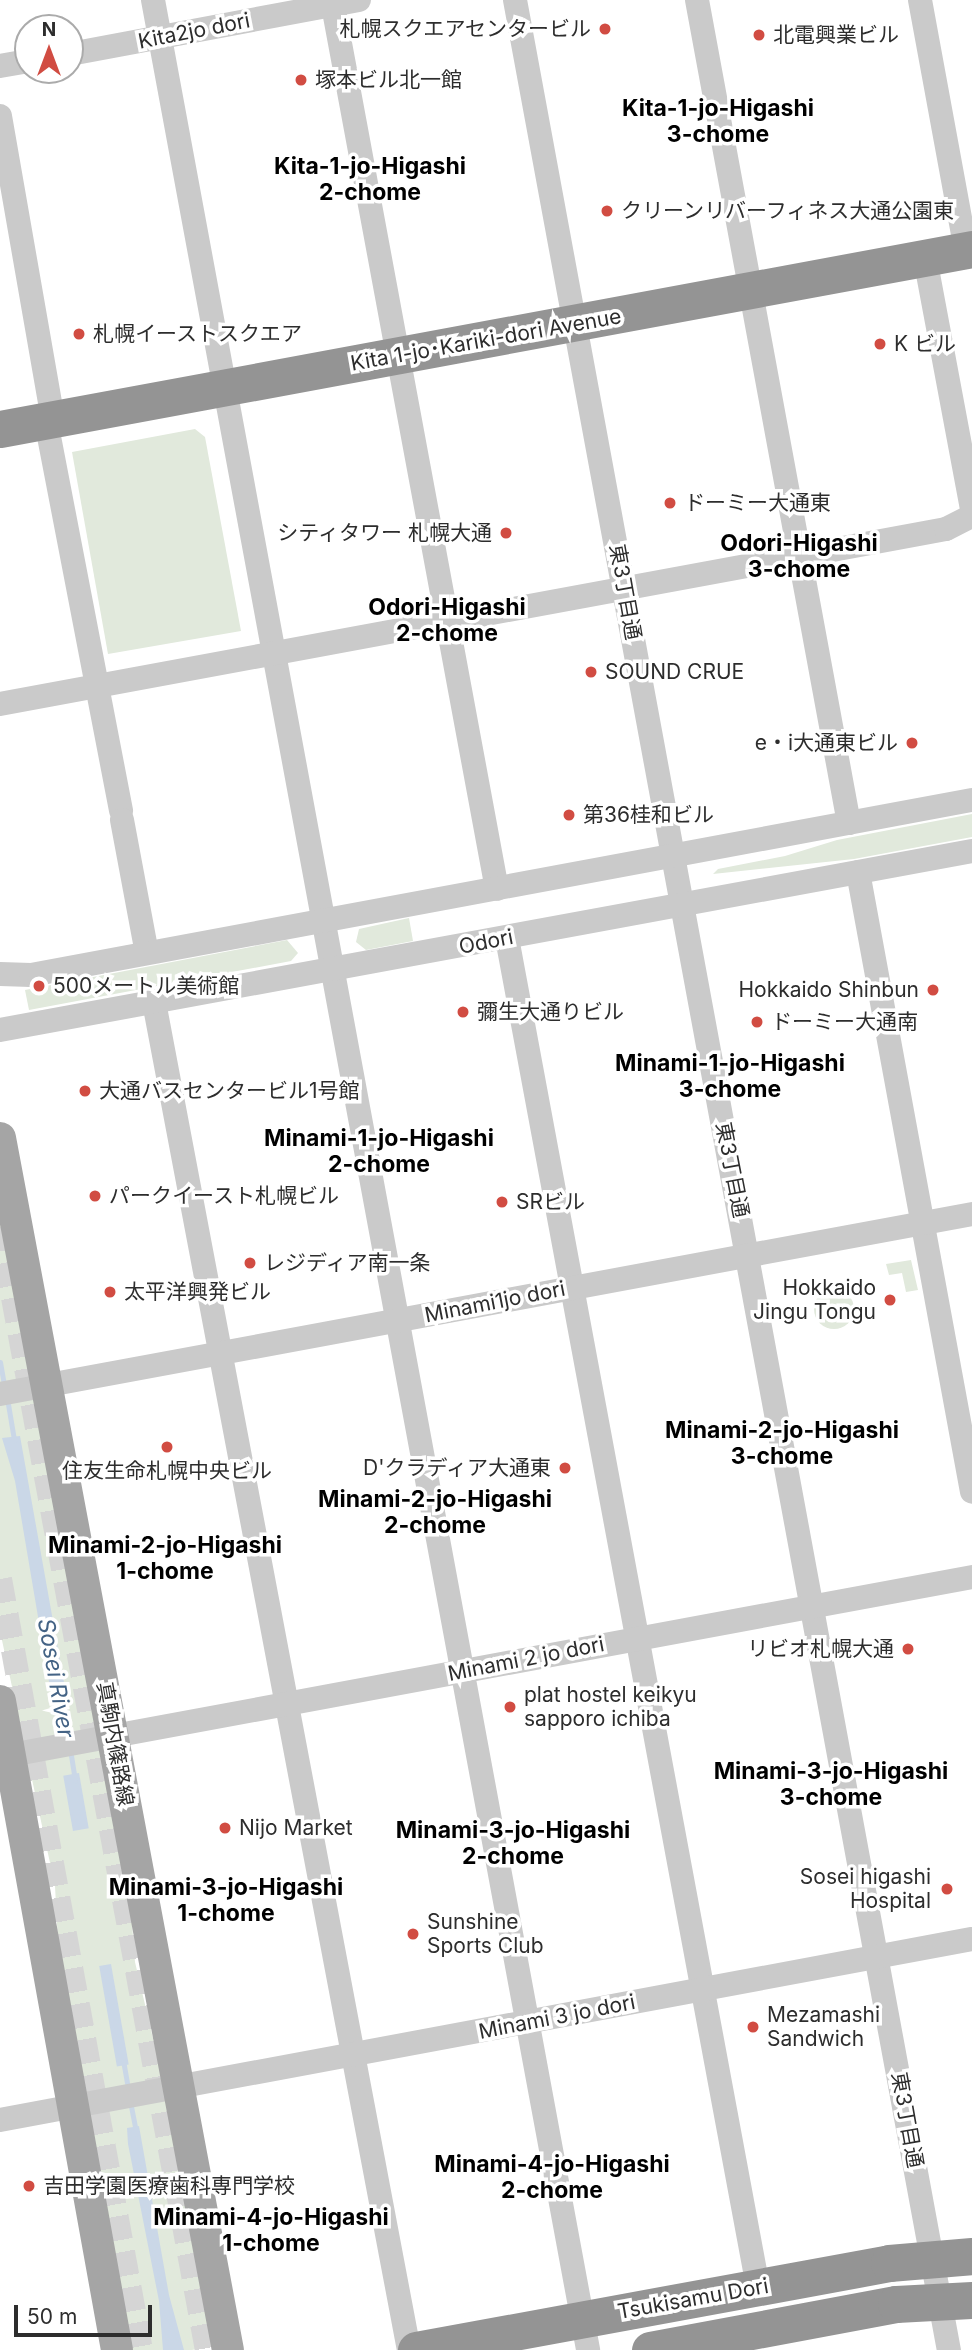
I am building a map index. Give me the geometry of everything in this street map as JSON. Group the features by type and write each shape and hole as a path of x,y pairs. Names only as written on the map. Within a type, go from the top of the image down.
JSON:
{"highway":[{"name":"Kita 1-jo･Kariki-dori Avenue","path":"0,429 969,250"},
{"name":"Tsukisamu Dori","path":"416,2350 585,2335 758,2287 932,2258 972,2256"},
{"name":"Tsukisamu Dori","path":"650,2350 767,2339 956,2300"}],"main road":[{"name":"真駒内篠路線","path":"0,1138 22,1390 114,1736 228,2350"},
{"path":"0,1701 5,1756 117,2350"}],"street":[{"path":"153,0 585,2335"},
{"name":"Kita2jo dori","path":"84,51 333,2 359,0"},
{"name":"東3丁目通","path":"515,0 932,2258 956,2300 949,2350"},
{"path":"696,0 849,823"},
{"path":"920,0 969,250"},
{"path":"333,2 497,889"},
{"path":"0,116 95,687 147,953"},
{"path":"925,258 972,510"},
{"path":"0,704 946,529 972,516"},
{"path":"0,974 32,975 972,800"},
{"name":"Odori","path":"0,1030 333,971 972,851"},
{"path":"859,872 972,1492"},
{"path":"507,938 758,2287"},
{"path":"155,1002 409,2350"},
{"name":"Minami1jo dori","path":"22,1390 972,1214"},
{"name":"Minami 2 jo dori","path":"5,1756 972,1577"},
{"name":"Minami 3 jo dori","path":"72,2106 972,1939"},
{"path":"0,2120 72,2106"}],"shaded area":[{"path":"195,429 205,437 241,631 108,654 72,452"},
{"path":"972,814 972,837 854,859 713,874 718,869 785,856 837,840"},
{"path":"409,918 413,941 366,950 356,942 359,929"},
{"path":"287,940 298,953 291,961 29,1010 25,990"},
{"path":"0,1194 130,1898 135,1962 175,2132 212,2346 192,2350 132,2350 58,1943 55,1886 0,1631"},
{"path":"911,1260 918,1290 906,1292 902,1273 889,1275 886,1264"},
{"path":"834,1289 842,1290 848,1295 853,1301 853,1317 848,1323 842,1328 834,1329 826,1328 820,1323 815,1317 814,1309 815,1301 820,1295 826,1290"}],"water":[{"path":"20,1436 68,1705 68,1715 55,1717 15,1481 2,1438"},
{"path":"79,1773 89,1828 73,1831 63,1776"},
{"path":"111,1964 129,2064 117,2067 99,1966"},
{"path":"139,2126 169,2295 184,2350 163,2350 159,2301 128,2144 127,2128"}],"waterway":[{"name":"Sosei River","path":"0,1362 4,1385"},
{"name":"Sosei River","path":"7,1398 14,1440"},
{"name":"Sosei River","path":"63,1711 68,1736"},
{"name":"Sosei River","path":"70,1749 75,1781"},
{"name":"Sosei River","path":"123,2060 128,2088"},
{"name":"Sosei River","path":"130,2101 136,2133"}],"tunnel":[{"path":"0,1227 207,2350"},
{"path":"0,1579 141,2350"}],"place":[{"name":"札幌スクエアセンタービル","path":"605,29"},
{"name":"北電興業ビル","path":"759,35"},
{"name":"塚本ビル北一館","path":"301,80"},
{"name":"クリーンリバーフィネス大通公園東","path":"607,211"},
{"name":"札幌イーストスクエア","path":"79,334"},
{"name":"K ビル","path":"880,344"},
{"name":"ドーミー大通東","path":"670,503"},
{"name":"シティタワー 札幌大通","path":"506,533"},
{"name":"SOUND CRUE","path":"591,672"},
{"name":"e・i大通東ビル","path":"912,743"},
{"name":"第36桂和ビル","path":"569,815"},
{"name":"500メートル美術館","path":"39,986"},
{"name":"Hokkaido Shinbun","path":"933,990"},
{"name":"彌生大通りビル","path":"463,1012"},
{"name":"ドーミー大通南","path":"757,1022"},
{"name":"大通バスセンタービル1号館","path":"85,1091"},
{"name":"パークイースト札幌ビル","path":"95,1196"},
{"name":"SRビル","path":"502,1202"},
{"name":"レジディア南一条","path":"250,1263"},
{"name":"太平洋興発ビル","path":"110,1292"},
{"name":"Hokkaido Jingu Tongu","path":"890,1300"},
{"name":"住友生命札幌中央ビル","path":"167,1447"},
{"name":"D'クラディア大通東","path":"565,1468"},
{"name":"リビオ札幌大通","path":"908,1649"},
{"name":"plat hostel keikyu sapporo ichiba","path":"510,1707"},
{"name":"Nijo Market","path":"225,1828"},
{"name":"Sosei higashi Hospital","path":"947,1889"},
{"name":"Sunshine Sports Club","path":"413,1934"},
{"name":"Mezamashi Sandwich","path":"753,2027"},
{"name":"吉田学園医療歯科専門学校","path":"29,2186"}],"district":[{"name":"Kita-1-jo-Higashi 3-chome","path":"718,121"},
{"name":"Kita-1-jo-Higashi 2-chome","path":"370,179"},
{"name":"Odori-Higashi 3-chome","path":"799,556"},
{"name":"Odori-Higashi 2-chome","path":"447,620"},
{"name":"Minami-1-jo-Higashi 3-chome","path":"730,1076"},
{"name":"Minami-1-jo-Higashi 2-chome","path":"379,1151"},
{"name":"Minami-2-jo-Higashi 3-chome","path":"782,1443"},
{"name":"Minami-2-jo-Higashi 2-chome","path":"435,1512"},
{"name":"Minami-2-jo-Higashi 1-chome","path":"165,1558"},
{"name":"Minami-3-jo-Higashi 3-chome","path":"831,1784"},
{"name":"Minami-3-jo-Higashi 2-chome","path":"513,1843"},
{"name":"Minami-3-jo-Higashi 1-chome","path":"226,1900"},
{"name":"Minami-4-jo-Higashi 2-chome","path":"552,2177"},
{"name":"Minami-4-jo-Higashi 1-chome","path":"271,2230"}]}
